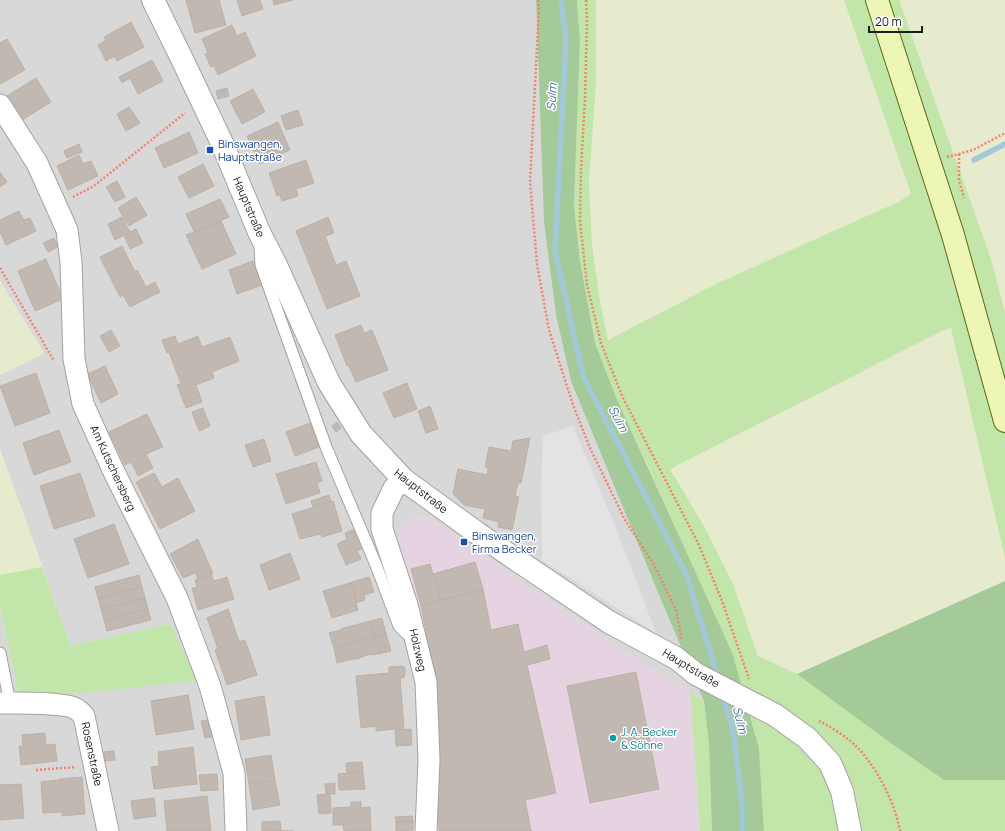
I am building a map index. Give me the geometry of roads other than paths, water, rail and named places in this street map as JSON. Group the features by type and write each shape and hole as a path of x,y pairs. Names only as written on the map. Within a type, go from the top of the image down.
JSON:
{"main road":[{"path":"877,0 953,235 1005,421"}],"street":[{"name":"Hauptstraße","path":"153,0 222,143 259,232 276,265 329,383 361,434 404,480 476,533 609,622 676,658 696,674 775,715 807,738 830,763 842,790 850,831"},
{"name":"Am Kutschersberg","path":"0,105 37,163 67,230 71,262 74,359 83,404 114,472 177,598 210,686 234,773 236,831"},
{"name":"Holzweg","path":"404,480 394,488 382,513 382,529 407,605 426,682 429,760 426,831"},
{"name":"Rosenstraße","path":"5,703 71,707 80,711 84,716 94,766 104,831"}],"lane":[{"path":"259,232 261,265 326,447 376,565 399,626 406,633 416,639"},
{"path":"0,653 5,703"}],"waterway":[{"name":"Sulm","path":"561,0 566,40 555,250 583,376 687,576 718,678"},
{"path":"974,160 1005,144"},
{"name":"Sulm","path":"722,694 733,730 742,802 742,831"}],"place":[{"name":"Binswangen, Hauptstraße","path":"210,150"},
{"name":"Binswangen, Firma Becker","path":"464,542"},
{"name":"J. A. Becker & Söhne","path":"613,738"}]}
